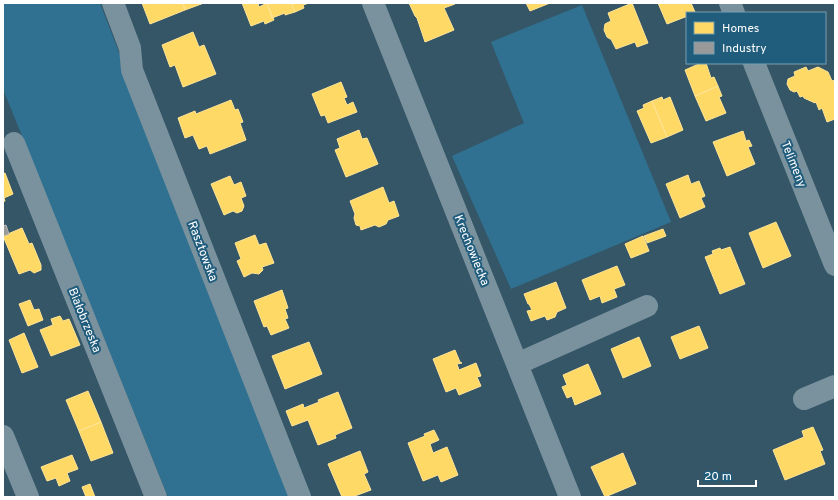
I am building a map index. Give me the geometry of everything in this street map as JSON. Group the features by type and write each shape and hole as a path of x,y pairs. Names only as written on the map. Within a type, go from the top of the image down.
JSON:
{"street":[{"name":"Rasztowska","path":"113,3 130,48 132,70 300,497"},
{"name":"Krechowiecka","path":"373,3 570,497"},
{"name":"Telimeny","path":"754,64 835,265"},
{"name":"Białobrzeska","path":"14,143 156,497"},
{"path":"517,364 647,306"},
{"path":"804,399 835,386"},
{"path":"3,436 28,497"}],"shaded area":[{"path":"3,3 100,3 290,497 168,497 3,89"},
{"path":"582,5 671,222 511,289 452,156 524,123 491,42"}],"building: Homes":[{"path":"142,3 183,3 185,10 150,24"},
{"path":"183,3 204,3 185,10"},
{"path":"242,3 258,3 259,7 267,3 274,20 265,24 264,21 251,26"},
{"path":"267,3 291,3 295,12 285,15 285,13 272,18"},
{"path":"291,3 309,3 303,5 304,8 295,12"},
{"path":"409,3 455,3 444,8 454,30 425,42 417,18"},
{"path":"526,3 550,3 530,11"},
{"path":"632,3 648,43 637,47 635,42 616,49 611,39 607,37 604,30 605,24 611,21 608,13"},
{"path":"658,3 691,3 695,12 686,12 686,17 667,24"},
{"path":"193,32 199,47 204,45 216,74 183,87 175,65 170,67 162,45"},
{"path":"699,64 706,64 711,78 714,77 718,86 695,96 685,70"},
{"path":"806,67 808,71 818,67 828,72 832,81 835,80 835,119 827,122 822,108 819,110 816,102 815,103 804,98 803,96 800,97 797,91 794,92 790,90 787,84 788,79 795,76 794,72"},
{"path":"341,82 347,97 344,98 347,105 353,102 357,112 328,123 325,115 321,116 312,94"},
{"path":"718,86 722,96 719,97 726,113 706,121 695,96"},
{"path":"662,97 663,100 670,97 683,130 667,137 652,101"},
{"path":"231,100 235,110 238,109 243,122 240,123 246,140 210,154 207,146 199,149 193,135 185,138 178,118 195,111 196,114"},
{"path":"652,101 667,137 651,143 637,111 644,108 643,105"},
{"path":"359,130 362,139 367,138 378,164 346,177 335,150 340,148 337,139"},
{"path":"743,131 746,141 749,140 752,146 748,147 755,164 727,176 713,142"},
{"path":"5,173 13,194 4,198 5,201 3,202 3,174"},
{"path":"688,175 691,184 699,181 705,196 701,198 705,207 680,218 666,184"},
{"path":"230,176 234,185 241,182 246,196 241,198 244,206 242,211 237,213 233,211 224,215 211,184"},
{"path":"383,187 389,203 394,201 399,216 388,220 386,224 379,227 375,225 361,230 360,226 356,225 354,218 355,214 350,201"},
{"path":"776,222 791,256 763,268 749,233"},
{"path":"22,228 29,244 32,243 41,265 41,270 34,273 30,270 19,274 3,236"},
{"path":"663,229 666,236 647,243 644,236"},
{"path":"255,235 259,245 266,243 274,263 262,267 263,270 259,274 252,273 244,277 237,261 241,259 235,243"},
{"path":"643,236 649,251 631,258 625,244"},
{"path":"730,247 745,284 720,294 705,257 713,254 712,251"},
{"path":"617,266 625,285 614,289 617,297 602,303 600,296 590,300 582,280"},
{"path":"556,282 566,308 557,312 555,317 547,320 545,316 531,321 527,311 532,310 524,294"},
{"path":"282,290 288,308 285,309 288,318 285,319 289,328 271,335 267,326 264,327 254,301"},
{"path":"30,300 34,310 39,309 43,320 28,326 19,304"},
{"path":"60,316 63,321 69,319 80,345 51,356 40,330 53,325 51,319"},
{"path":"699,326 708,348 680,359 671,337"},
{"path":"24,333 38,367 22,373 9,340"},
{"path":"639,337 651,366 623,378 611,349"},
{"path":"309,342 322,374 285,389 272,356"},
{"path":"455,350 460,362 462,363 457,364 459,370 476,363 481,376 477,377 481,386 459,395 456,388 446,392 433,359"},
{"path":"588,364 601,394 575,405 572,396 567,398 562,387 567,385 563,375"},
{"path":"88,391 101,422 79,431 66,400"},
{"path":"338,392 352,428 335,435 336,438 318,445 308,420 292,426 286,411 303,404 304,408 319,402 318,400"},
{"path":"101,422 113,453 91,461 79,431"},
{"path":"813,427 823,450 820,451 825,464 785,480 773,450 804,437 802,431"},
{"path":"434,430 439,440 430,444 433,453 447,447 458,475 441,482 438,475 423,481 408,443 425,436 424,434"},
{"path":"360,451 368,472 364,474 371,490 352,497 342,497 328,464"},
{"path":"623,453 636,484 605,497 591,467"},
{"path":"72,455 78,469 67,473 70,481 59,486 56,478 47,481 41,467"},
{"path":"90,484 95,497 86,497 82,487"}],"building: Industry":[{"path":"6,225 9,234 3,236 3,226"}]}
